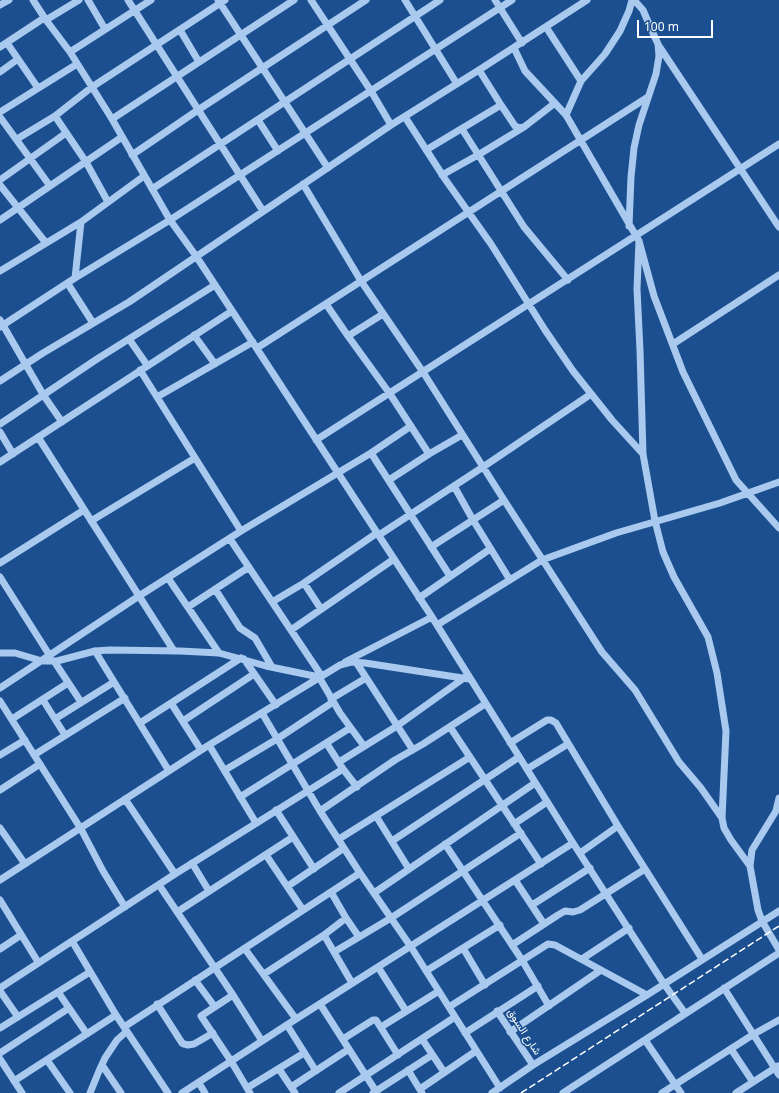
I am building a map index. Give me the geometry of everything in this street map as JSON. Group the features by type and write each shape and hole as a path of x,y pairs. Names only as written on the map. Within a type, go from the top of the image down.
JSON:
{"street":[{"path":"0,5 8,0"},
{"path":"33,0 45,19 70,52 76,64 112,119 170,220 196,256 255,345 432,617 467,678 664,984 685,1013"},
{"path":"0,47 79,0"},
{"path":"88,0 105,29"},
{"path":"128,0 263,211"},
{"path":"70,52 151,0"},
{"path":"112,119 294,0"},
{"path":"311,0 392,125"},
{"path":"132,155 366,0"},
{"path":"405,0 457,84"},
{"path":"152,189 440,0"},
{"path":"495,0 522,43"},
{"path":"62,422 44,396 1,324 68,284 75,278 241,175 512,0"},
{"path":"0,381 129,302 392,125 587,0"},
{"path":"566,115 581,81 605,54 620,30 633,0 643,10 658,44 779,227"},
{"path":"17,139 54,116 92,87 180,30 221,1 241,35 328,168"},
{"path":"546,27 581,81"},
{"path":"180,30 199,62"},
{"path":"7,43 38,88"},
{"path":"630,226 631,178 634,148 639,125 656,74 659,56 658,44"},
{"path":"514,48 525,71 536,85 566,115 637,238 654,296 683,372 736,480 779,528"},
{"path":"0,72 18,59"},
{"path":"0,112 76,64"},
{"path":"479,70 515,126 524,128"},
{"path":"157,397 215,364 255,345 326,304 648,97"},
{"path":"442,175 524,128 555,103"},
{"path":"426,150 501,105"},
{"path":"54,116 86,162 108,202"},
{"path":"0,117 50,186"},
{"path":"405,117 569,365 612,420 643,454"},
{"path":"258,120 278,151"},
{"path":"462,129 524,227 568,280"},
{"path":"0,180 66,133"},
{"path":"0,220 122,137"},
{"path":"316,440 529,304 637,238 779,144"},
{"path":"0,271 81,222 144,176"},
{"path":"0,184 46,243"},
{"path":"303,184 361,281 423,372 602,652 635,690 679,762 701,788 722,818"},
{"path":"75,278 81,222"},
{"path":"637,238 637,288 643,454 655,521 663,552 674,577 708,637 717,673 726,731 722,818 724,828 750,866"},
{"path":"672,344 779,275"},
{"path":"68,284 93,323"},
{"path":"0,424 129,339 215,285"},
{"path":"326,304 390,394 429,454"},
{"path":"0,462 232,311"},
{"path":"348,336 383,314"},
{"path":"194,335 215,364"},
{"path":"129,339 148,365"},
{"path":"140,370 241,532"},
{"path":"272,602 483,468 591,394"},
{"path":"52,659 139,596 337,472 372,452 411,426"},
{"path":"0,432 13,454"},
{"path":"389,480 462,434"},
{"path":"38,437 174,650"},
{"path":"372,452 410,515 450,576"},
{"path":"91,521 195,458"},
{"path":"437,626 542,560 616,533 720,503 779,482"},
{"path":"454,486 490,549 510,580"},
{"path":"431,547 504,500"},
{"path":"0,563 84,510"},
{"path":"230,539 291,630 350,728 364,746"},
{"path":"419,598 490,549"},
{"path":"291,630 394,559"},
{"path":"188,607 249,567"},
{"path":"0,578 80,702"},
{"path":"168,578 219,653"},
{"path":"304,583 320,609"},
{"path":"215,589 240,628 255,638 272,667"},
{"path":"0,880 210,744 276,705 320,676 340,664 432,617"},
{"path":"0,688 42,661 71,658 95,651 110,650 174,650 219,653 272,667 320,676"},
{"path":"95,651 169,771"},
{"path":"0,653 15,653 42,661"},
{"path":"242,659 276,705"},
{"path":"140,723 242,659"},
{"path":"340,664 356,662 467,678"},
{"path":"356,662 412,750"},
{"path":"183,721 254,674"},
{"path":"225,770 278,739 332,700 366,678"},
{"path":"18,1017 0,990 38,962 192,863 308,791 364,746 397,726 467,678"},
{"path":"55,719 114,682"},
{"path":"12,719 68,683"},
{"path":"34,755 125,698"},
{"path":"43,700 65,735"},
{"path":"0,701 81,828 103,871 125,907"},
{"path":"171,703 201,750"},
{"path":"320,810 485,704"},
{"path":"262,713 344,848 411,947 500,1088"},
{"path":"510,743 547,720 551,720 556,723 618,826 702,959"},
{"path":"450,727 541,864"},
{"path":"240,797 327,744 350,728"},
{"path":"0,755 24,740"},
{"path":"210,744 256,823"},
{"path":"327,744 357,787"},
{"path":"527,769 568,744"},
{"path":"339,839 470,757"},
{"path":"392,841 519,757"},
{"path":"0,790 40,764"},
{"path":"374,893 535,783"},
{"path":"779,798 776,810 752,850 750,866 758,910 762,921 779,950"},
{"path":"126,799 175,874"},
{"path":"514,824 548,802"},
{"path":"276,810 314,869"},
{"path":"376,816 409,869"},
{"path":"580,853 618,826"},
{"path":"0,828 25,864"},
{"path":"334,952 391,918 520,834"},
{"path":"177,912 293,837"},
{"path":"182,1093 573,843"},
{"path":"445,844 500,925 549,1006"},
{"path":"288,886 344,848"},
{"path":"266,854 303,910"},
{"path":"192,863 209,891"},
{"path":"532,905 590,868"},
{"path":"512,945 565,911 573,912 580,910 645,869"},
{"path":"90,1093 102,1064 126,1029 157,1004 215,969 360,873"},
{"path":"515,880 544,924"},
{"path":"159,885 262,1041"},
{"path":"331,892 359,937"},
{"path":"0,900 3,912 21,935 38,962"},
{"path":"492,1093 533,1065 647,995 779,910"},
{"path":"264,974 324,935 346,918"},
{"path":"426,971 500,925"},
{"path":"582,959 629,928"},
{"path":"0,949 21,935"},
{"path":"324,935 352,983"},
{"path":"72,941 116,1015 168,1093"},
{"path":"449,1007 545,945 551,944 582,959 647,995"},
{"path":"463,948 485,985"},
{"path":"245,949 296,1019"},
{"path":"563,1093 572,1091 685,1013 779,953"},
{"path":"378,967 406,1011"},
{"path":"510,1032 601,970"},
{"path":"0,1028 90,972"},
{"path":"195,980 215,1007"},
{"path":"465,1033 538,986"},
{"path":"724,988 778,1070 753,1082 736,1093"},
{"path":"381,1027 439,991"},
{"path":"58,992 87,1034"},
{"path":"233,995 201,1016 249,1091 304,1053"},
{"path":"157,1004 182,1043 188,1045 194,1044 213,1033"},
{"path":"320,1004 350,1049 375,1092 432,1054"},
{"path":"0,1053 69,1008"},
{"name":"شارع السوق","path":"498,1011 510,1032 533,1065"},
{"path":"14,1081 116,1015"},
{"path":"339,1093 455,1017"},
{"path":"343,1039 376,1020 398,1055"},
{"path":"662,1093 754,1034 779,1020"},
{"path":"287,1025 316,1070"},
{"path":"422,1039 444,1072"},
{"path":"645,1040 681,1093"},
{"path":"280,1069 293,1090 316,1070 350,1049"},
{"path":"731,1049 753,1082"},
{"path":"408,1070 421,1091 444,1072 476,1051"},
{"path":"0,1058 3,1070 14,1081 22,1093"},
{"path":"47,1060 70,1093"},
{"path":"102,1064 122,1093"},
{"path":"199,1082 205,1093"}],"railway":[{"path":"521,1093 779,926"}]}
